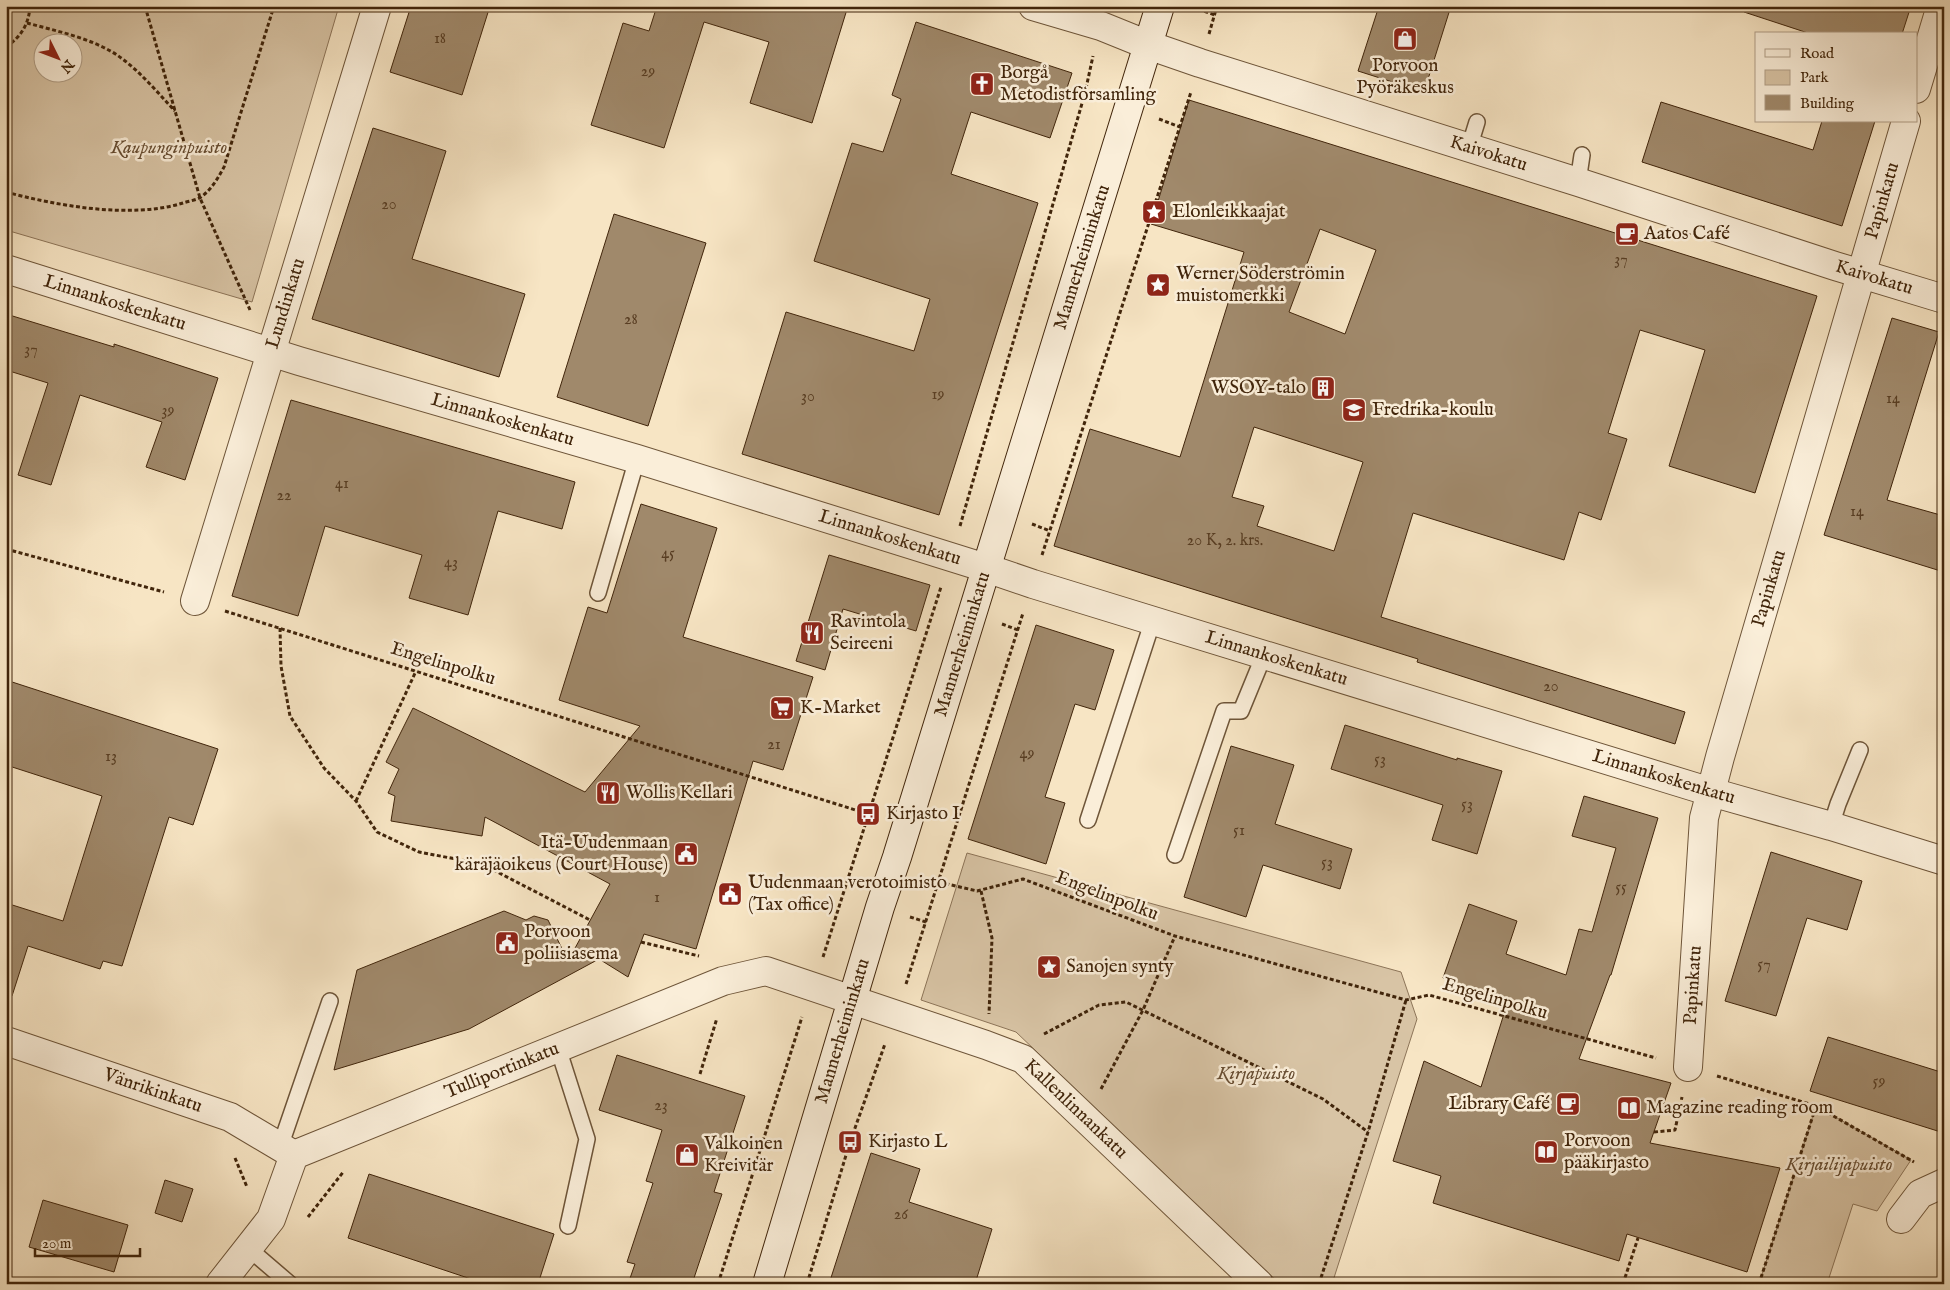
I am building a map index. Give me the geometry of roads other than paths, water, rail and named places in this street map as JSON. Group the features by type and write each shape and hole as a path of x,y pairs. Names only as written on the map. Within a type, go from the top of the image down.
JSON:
{"street":[{"name":"Lundinkatu","path":"195,601 377,6"},
{"name":"Kaivokatu","path":"1034,6 1101,26 1200,63 1944,299"},
{"name":"Mannerheiminkatu","path":"766,1284 1160,6"},
{"path":"1918,82 1941,6"},
{"name":"Papinkatu","path":"1688,1067 1704,818 1906,122"},
{"name":"Linnankoskenkatu","path":"6,269 272,351 637,459 1033,584 1944,862"},
{"name":"Tulliportinkatu","path":"287,1151 585,1038 723,981 766,971 852,1000"},
{"name":"Kallenlinnankatu","path":"852,1000 986,1044 1023,1059 1259,1284"},
{"name":"Vänrikinkatu","path":"6,1040 230,1117 287,1151"},
{"path":"220,1284 271,1219 287,1151"},
{"path":"1901,1219 1920,1194 1944,1182"}],"lane":[{"path":"1469,148 1477,122"},
{"path":"1578,182 1582,155"},
{"path":"598,593 637,459"},
{"path":"1088,820 1153,620"},
{"path":"1175,855 1224,711 1241,711 1264,655"},
{"path":"1831,826 1860,750"},
{"path":"287,1151 330,1001"},
{"path":"558,1048 587,1139 568,1226"},
{"path":"248,1248 290,1284"}],"place":[{"name":"Porvoon Pyöräkeskus","path":"1405,39"},
{"name":"Borgå Metodistförsamling","path":"982,84"},
{"name":"Elonleikkaajat","path":"1154,212"},
{"name":"Aatos Café","path":"1627,234"},
{"name":"Werner Söderströmin muistomerkki","path":"1158,285"},
{"name":"WSOY-talo","path":"1323,388"},
{"name":"Fredrika-koulu","path":"1354,410"},
{"name":"Ravintola Seireeni","path":"812,633"},
{"name":"K-Market","path":"782,708"},
{"name":"Wollis Kellari","path":"608,793"},
{"name":"Kirjasto I","path":"868,814"},
{"name":"Itä-Uudenmaan käräjäoikeus (Court House)","path":"686,854"},
{"name":"Uudenmaan verotoimisto (Tax office)","path":"730,894"},
{"name":"Porvoon poliisiasema","path":"507,943"},
{"name":"Sanojen synty","path":"1049,967"},
{"name":"Library Café","path":"1568,1104"},
{"name":"Magazine reading room","path":"1629,1108"},
{"name":"Kirjasto L","path":"850,1142"},
{"name":"Porvoon pääkirjasto","path":"1546,1152"},
{"name":"Valkoinen Kreivitär","path":"687,1155"}],"park label":[{"name":"Kaupunginpuisto","path":"169,148"},
{"name":"Kirjapuisto","path":"1256,1074"},
{"name":"Kirjailijapuisto","path":"1839,1165"}]}
